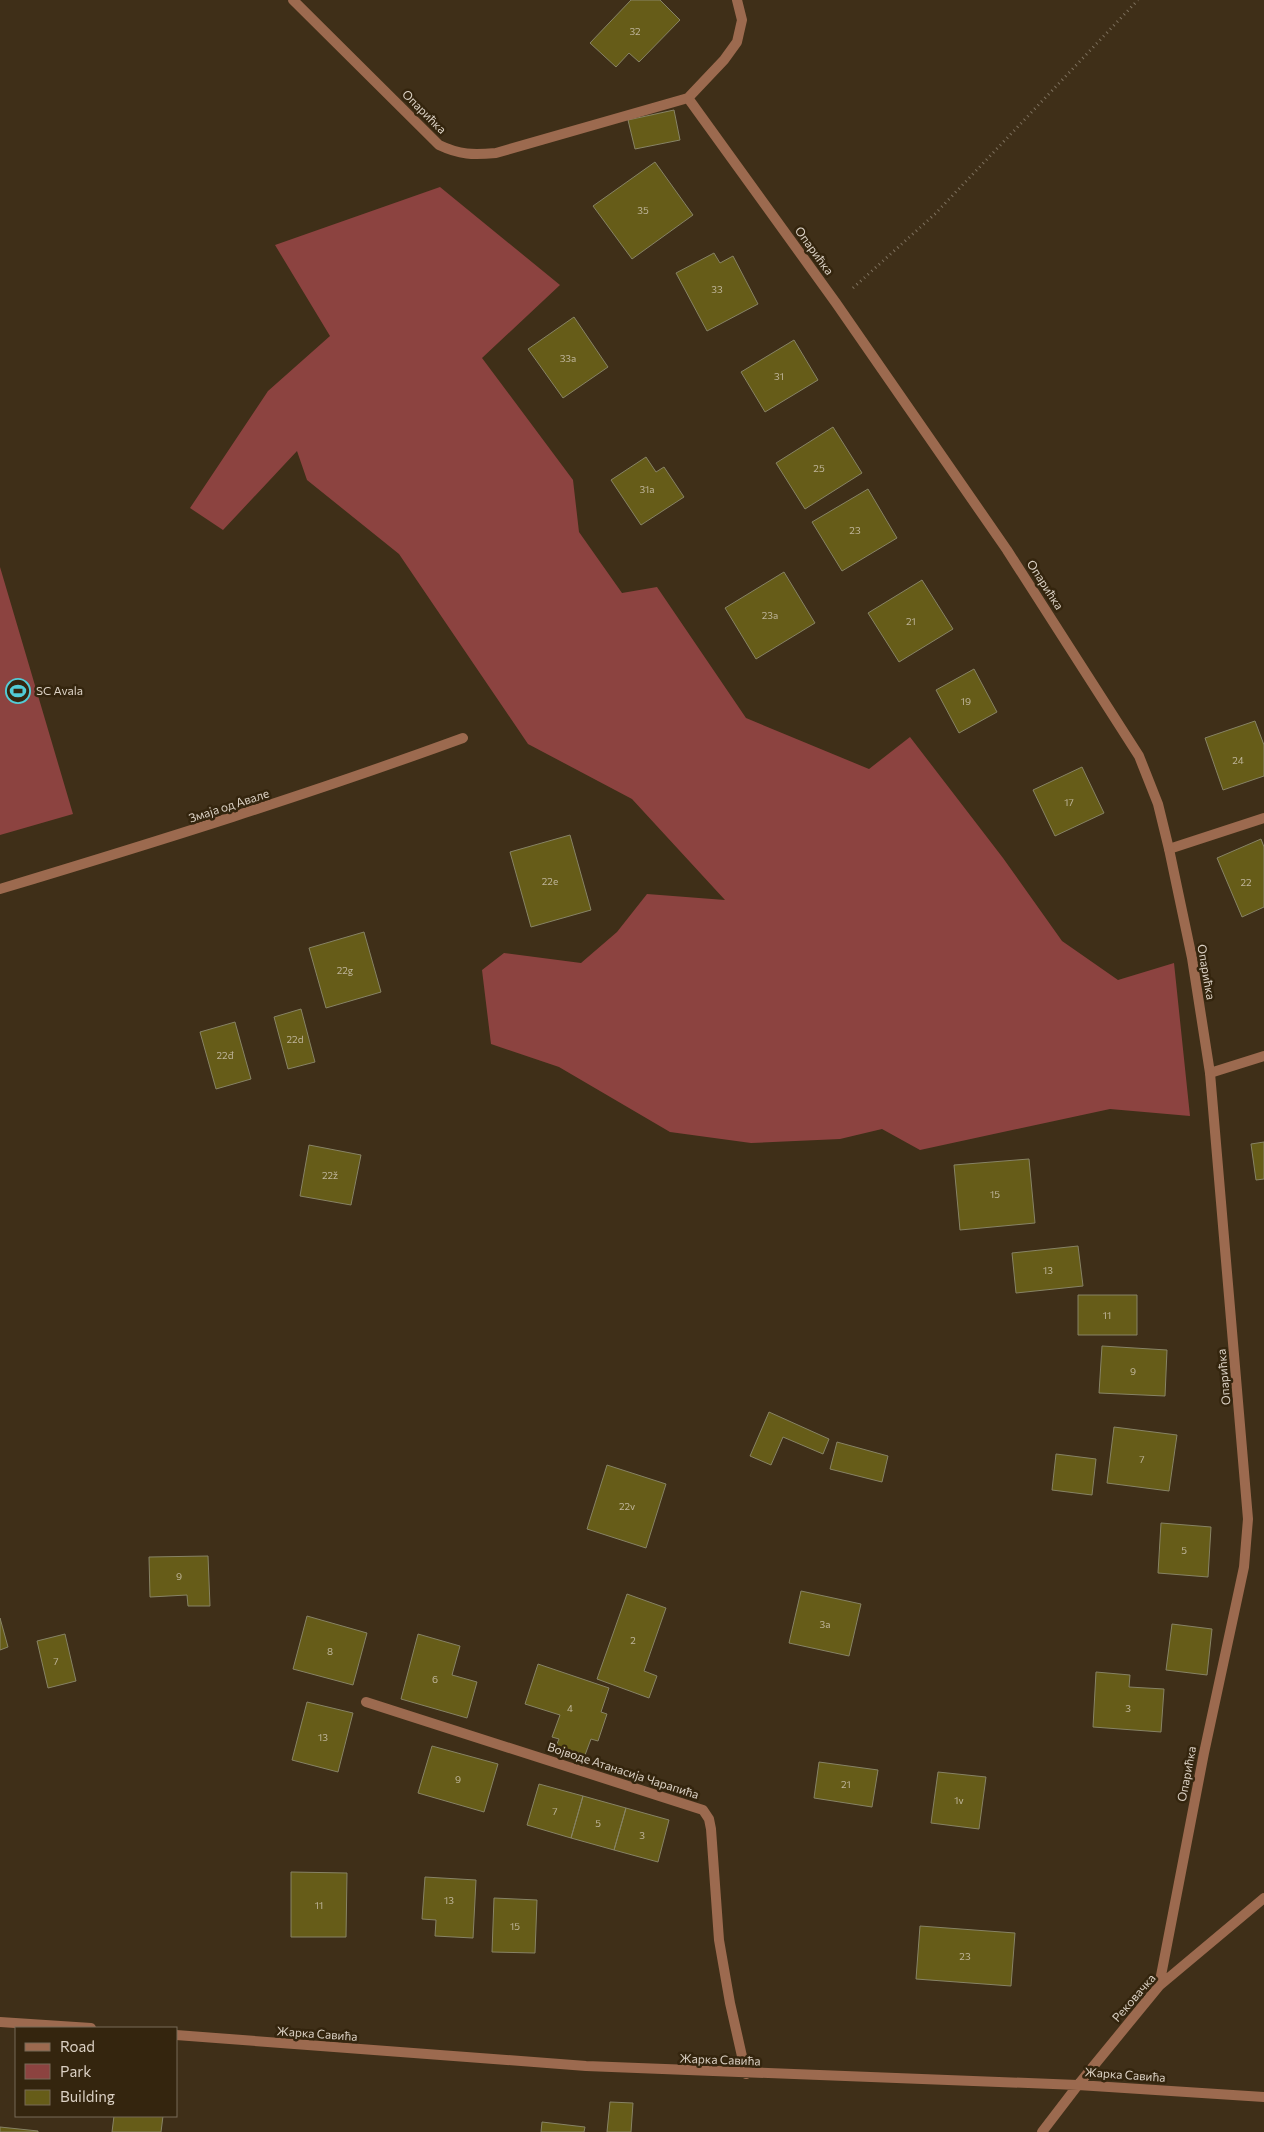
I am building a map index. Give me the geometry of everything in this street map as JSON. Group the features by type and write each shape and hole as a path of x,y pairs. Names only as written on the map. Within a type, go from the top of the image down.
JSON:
{"street":[{"name":"Опарићка","path":"293,0 439,145 454,152 473,155 496,153 688,98 836,304 1008,550 1139,756 1158,804 1169,849 1192,958 1210,1073 1248,1519 1244,1567 1204,1753 1159,1986"},
{"path":"688,98 724,60 737,42 742,20 737,0"},
{"name":"Змаја од Авале","path":"0,889 219,823 368,773 463,738"},
{"path":"1169,849 1264,818"},
{"path":"1210,1073 1264,1056"},
{"name":"Војводе Атанасија Чарапића","path":"366,1702 703,1810 709,1819 711,1829 719,1940 730,2003 746,2074"},
{"name":"Рековачка","path":"1042,2132 1159,1986 1264,1898"},
{"path":"0,2022 76,2027"},
{"name":"Жарка Савића","path":"178,2035 586,2066 746,2074 1078,2085 1264,2097"}],"path":[{"path":"836,304 935,214 1138,0"}],"green space":[{"path":"440,187 560,285 482,358 573,480 579,532 622,593 657,587 746,718 869,769 910,737 1003,858 1062,941 1118,980 1174,963 1190,1116 1110,1109 920,1150 882,1129 840,1139 751,1143 670,1132 559,1067 491,1044 482,970 504,953 581,963 617,932 647,894 725,900 632,799 528,744 399,554 307,480 297,451 223,530 190,508 268,391 330,336 275,245"},
{"name":"SC Avala","path":"0,567 73,814 0,835"}],"building":[{"path":"631,0 660,0 680,20 639,62 629,53 616,67 590,43"},
{"path":"674,110 680,140 635,149 628,120"},
{"path":"655,162 693,215 632,259 593,206"},
{"path":"714,253 720,263 733,256 758,304 707,331 676,273"},
{"path":"574,317 608,367 563,398 528,349"},
{"path":"794,340 818,380 765,412 741,372"},
{"path":"833,427 862,473 805,509 776,463"},
{"path":"646,457 656,472 664,467 684,497 641,525 611,480"},
{"path":"868,489 897,538 842,571 812,522"},
{"path":"784,572 815,623 756,659 725,608"},
{"path":"922,580 953,629 899,662 868,613"},
{"path":"974,669 997,712 959,733 936,690"},
{"path":"1255,721 1264,745 1264,776 1223,790 1205,738"},
{"path":"1082,767 1104,813 1055,836 1033,790"},
{"path":"570,835 591,910 531,927 510,852"},
{"path":"1261,839 1264,847 1264,907 1242,917 1217,858"},
{"path":"364,932 381,992 326,1008 309,948"},
{"path":"301,1009 315,1062 288,1069 274,1017"},
{"path":"235,1022 251,1079 216,1089 200,1032"},
{"path":"1264,1142 1264,1179 1256,1180 1251,1144"},
{"path":"309,1145 361,1155 351,1205 300,1196"},
{"path":"1029,1159 1035,1223 960,1230 954,1165"},
{"path":"1078,1246 1083,1286 1016,1293 1012,1253"},
{"path":"1078,1295 1137,1295 1137,1335 1078,1335"},
{"path":"1102,1346 1167,1350 1165,1396 1099,1393"},
{"path":"769,1412 829,1439 823,1454 783,1437 771,1465 750,1456"},
{"path":"1114,1427 1177,1435 1169,1491 1107,1483"},
{"path":"837,1442 888,1456 882,1482 830,1469"},
{"path":"1056,1454 1096,1459 1092,1495 1052,1490"},
{"path":"607,1465 666,1484 646,1548 587,1529"},
{"path":"1161,1523 1211,1527 1208,1577 1158,1573"},
{"path":"208,1556 210,1606 188,1606 187,1595 150,1597 149,1557"},
{"path":"801,1591 861,1604 849,1656 789,1643"},
{"path":"627,1594 666,1608 644,1671 657,1676 649,1698 597,1679"},
{"path":"307,1616 367,1633 353,1685 293,1669"},
{"path":"0,1618 8,1647 0,1650"},
{"path":"1172,1624 1212,1629 1207,1675 1166,1670"},
{"path":"65,1634 76,1681 48,1688 37,1641"},
{"path":"418,1634 460,1646 452,1675 477,1682 467,1718 401,1699"},
{"path":"538,1664 609,1688 601,1712 607,1714 598,1741 591,1739 585,1755 556,1746 559,1739 552,1737 560,1715 525,1704"},
{"path":"1096,1672 1130,1675 1129,1687 1164,1689 1161,1732 1093,1727"},
{"path":"307,1702 353,1713 338,1772 292,1760"},
{"path":"432,1746 498,1764 484,1812 418,1793"},
{"path":"819,1762 878,1770 872,1807 814,1798"},
{"path":"938,1772 986,1777 979,1829 931,1823"},
{"path":"539,1784 583,1796 571,1838 527,1825"},
{"path":"583,1796 626,1808 614,1850 571,1838"},
{"path":"626,1808 669,1820 658,1862 614,1850"},
{"path":"291,1872 347,1873 346,1937 291,1937"},
{"path":"425,1877 476,1880 473,1938 435,1936 436,1920 422,1919"},
{"path":"494,1898 537,1900 535,1953 492,1952"},
{"path":"920,1926 1015,1933 1011,1986 916,1979"},
{"path":"610,2102 633,2103 631,2132 607,2132"},
{"path":"114,2117 163,2117 161,2132 112,2132"},
{"path":"542,2122 585,2127 584,2132 541,2132"},
{"path":"0,2127 38,2131 38,2132 0,2132"}],"place":[{"name":"SC Avala","path":"18,691"}]}
